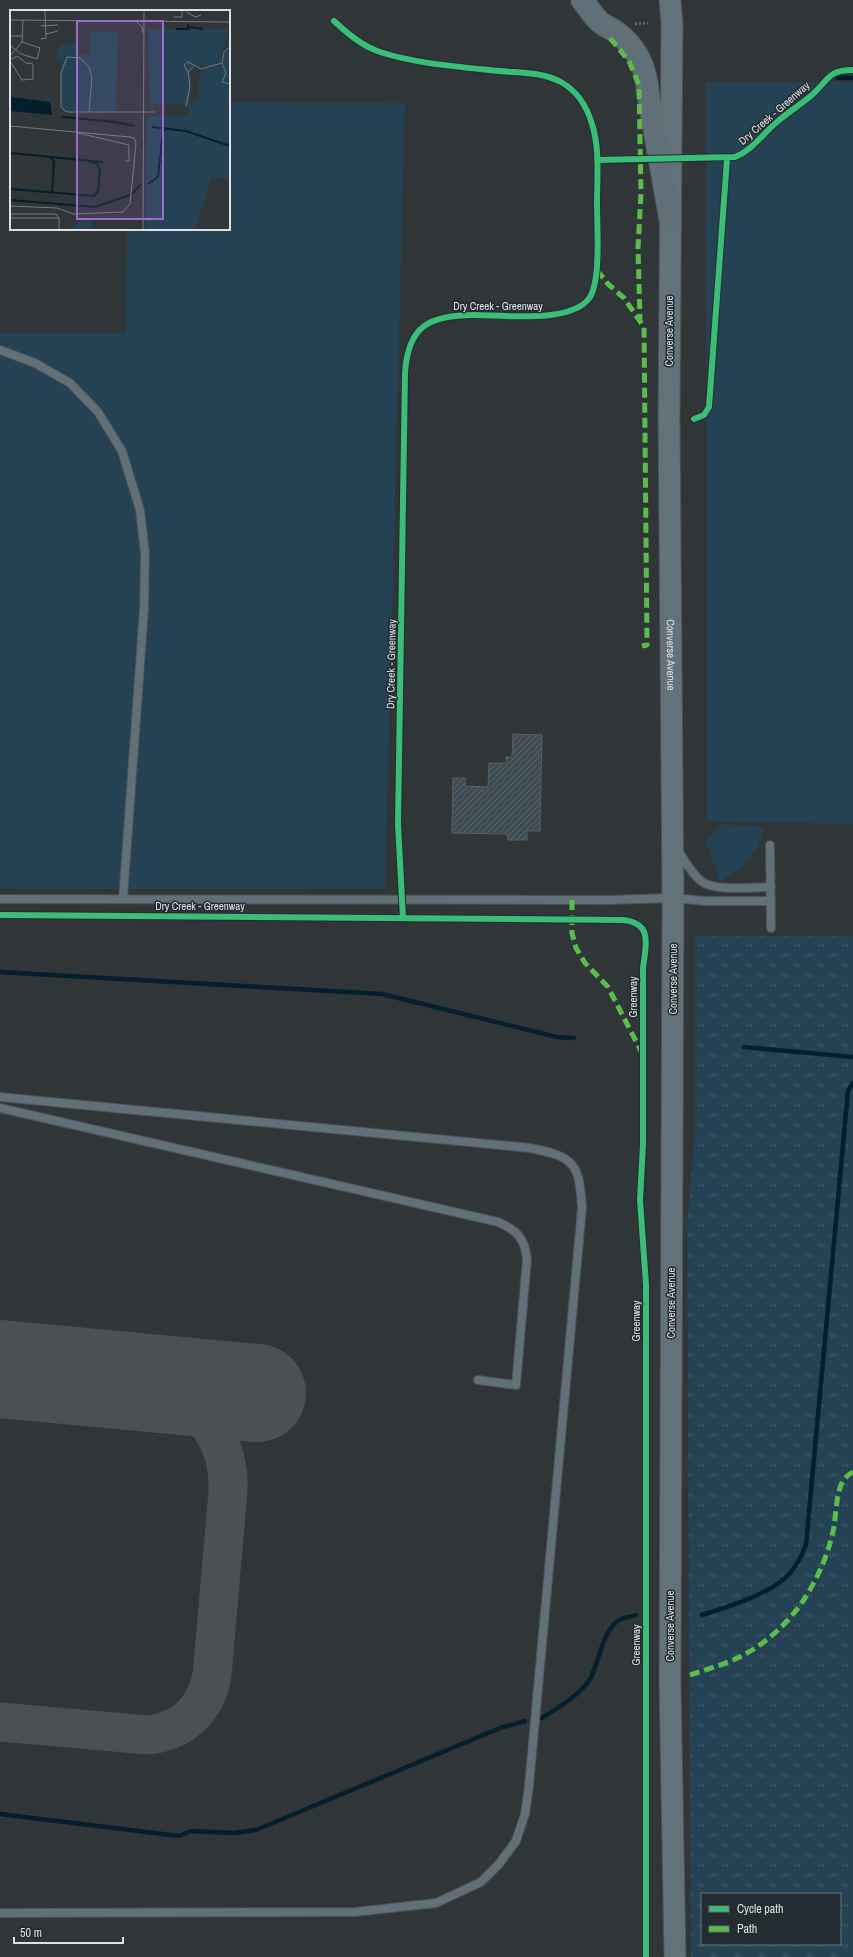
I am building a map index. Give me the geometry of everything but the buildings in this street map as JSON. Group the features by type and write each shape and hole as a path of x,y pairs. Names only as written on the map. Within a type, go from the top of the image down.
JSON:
{"main road":[{"path":"582,0 600,23 616,32 633,47 641,60 646,76 670,218"},
{"name":"Converse Avenue","path":"670,0 672,24 669,417 673,844 670,1682 675,1957"}],"lane":[{"path":"0,350 35,363 70,383 98,412 122,451 140,510 145,554 144,609 123,899"},
{"path":"673,844 702,883 715,887 771,887"},
{"path":"770,845 771,928"},
{"path":"0,899 673,898 705,901 771,901"},
{"path":"0,1097 530,1148 550,1152 570,1162 577,1171 580,1182 582,1208 529,1786 525,1814 516,1841 499,1864 481,1882 436,1904 355,1912 0,1913"},
{"path":"0,1108 498,1222 511,1227 526,1247 528,1259 516,1385 478,1380"}],"green space":[{"path":"706,82 853,82 853,824 707,821"},
{"path":"230,102 405,103 385,889 0,889 0,333 126,333 127,230 230,230"},
{"path":"720,824 764,827 758,846 749,860 737,871 720,881 705,840 710,838"},
{"path":"695,936 853,936 853,1957 691,1957 687,1228 695,1128"}],"waterway":[{"path":"838,78 853,78"},
{"path":"0,972 382,994 557,1037 574,1038"},
{"path":"744,1047 853,1057"},
{"path":"702,1615 756,1596 776,1585 794,1568 806,1545 848,1091 853,1083"},
{"path":"542,1718 568,1701 580,1691 590,1679 606,1637 615,1623 621,1619 636,1615"},
{"path":"0,1814 179,1836 191,1831 234,1833 256,1830 500,1728 525,1721"}],"taxiway":[{"path":"0,1722 148,1735 161,1733 172,1729 191,1716 198,1708 209,1687 212,1675 228,1492 228,1475 225,1459 213,1430 192,1406 178,1397 162,1390 120,1380"}],"runway":[{"path":"0,1369 257,1393"}],"marked path":[{"path":"610,38 629,61 639,85 641,193 638,248 640,319"},
{"path":"597,270 608,284 624,298 644,327 647,645 642,646"},
{"path":"572,900 572,933 576,948 585,963 608,987 641,1051"},
{"path":"690,1675 733,1660 757,1647 779,1629 798,1607 813,1584 823,1564 834,1527 839,1490 844,1479 853,1472"}],"cycle path":[{"name":"Dry Creek - Greenway","path":"334,21 361,43 380,52 394,56 439,64 547,76 561,82 572,90 581,100 592,124 595,134 597,153 597,265 596,278 590,297 581,306 553,315 474,315 445,317 424,326 416,334 407,357 405,373 398,824 403,918"},
{"name":"Dry Creek - Greenway","path":"597,160 735,157 752,146 781,118 813,94 830,76 845,70 853,70"},
{"path":"694,419 704,415 709,407 727,159"},
{"name":"Dry Creek - Greenway","path":"0,915 623,920 633,922 643,930 646,943 643,968 643,1144 640,1200 646,1285 646,1957"}]}
